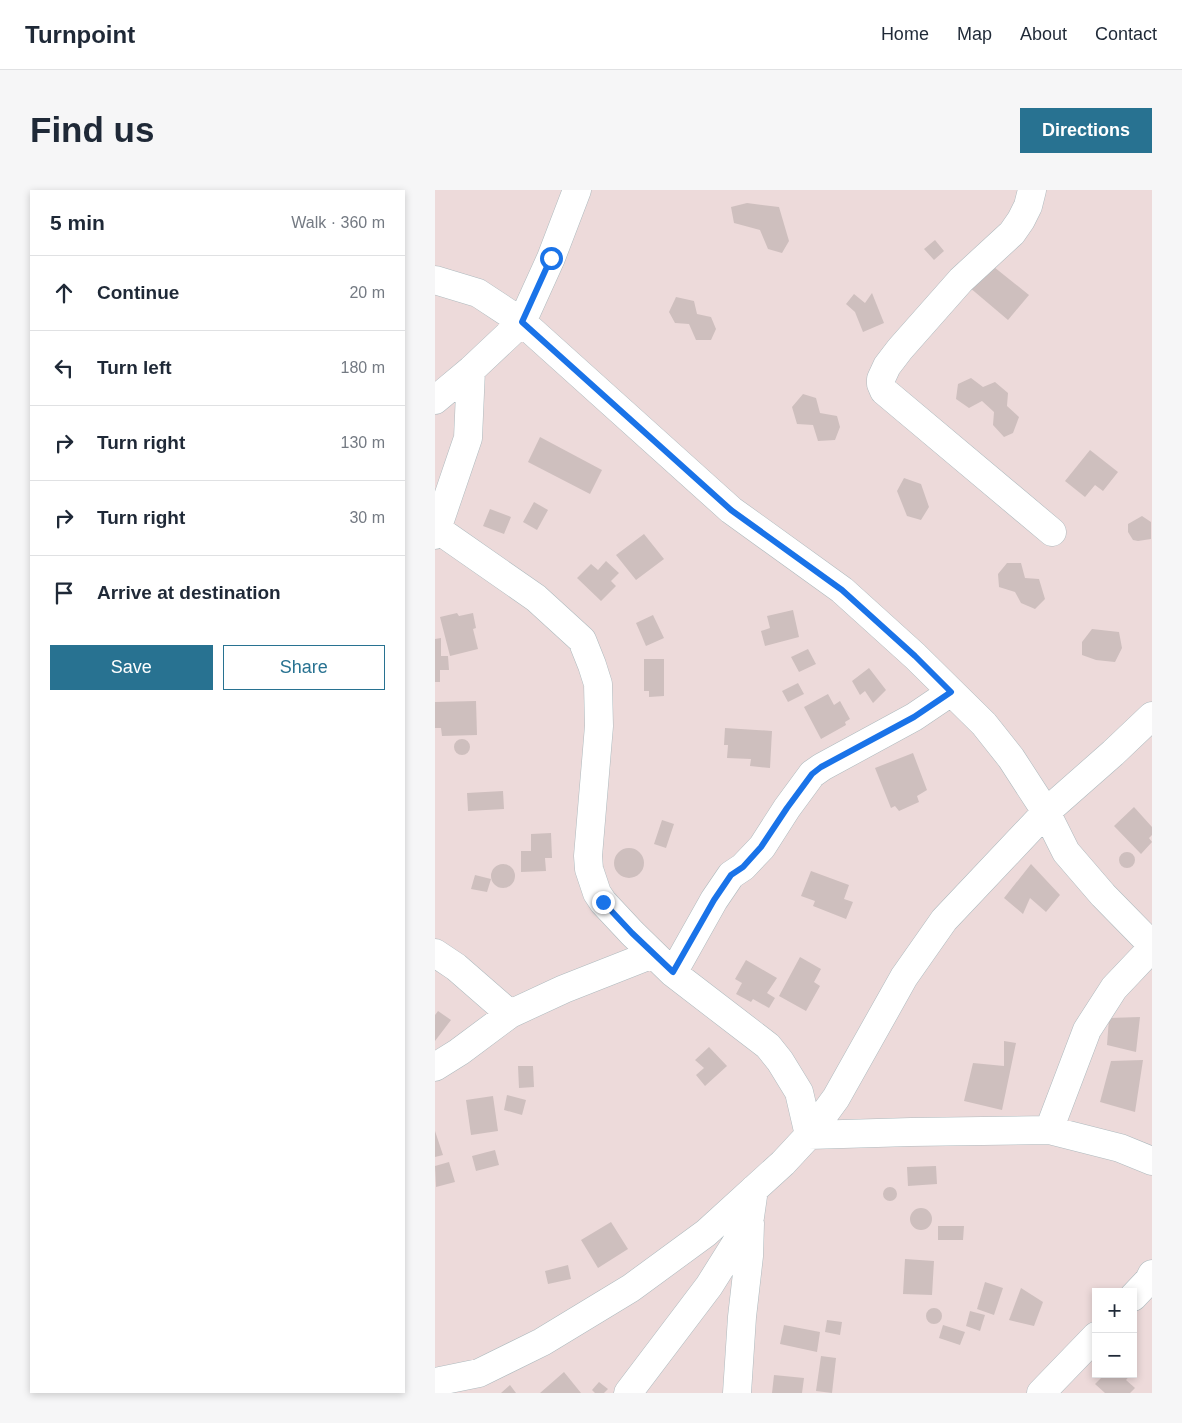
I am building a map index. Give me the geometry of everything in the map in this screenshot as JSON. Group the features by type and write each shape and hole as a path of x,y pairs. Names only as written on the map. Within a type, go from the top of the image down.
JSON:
{"street":[{"path":"435,400 471,370 522,322 551,258 577,190"},
{"path":"1032,190 1028,206 1012,233 961,280 906,342 887,366 881,379 881,384 884,391 1052,532"},
{"path":"435,280 478,293 522,322 731,510 842,590 915,656 985,724 1011,758 1046,812 1066,852 1152,947 1114,988 1087,1030 1049,1130"},
{"path":"471,370 467,438 436,532 536,598 583,640 598,684 599,726 588,856 589,869 597,894 653,954 673,972 768,1046 780,1061 799,1092 809,1135"},
{"path":"673,972 714,900 731,875 743,867 761,847 812,774 821,767 914,717 951,692"},
{"path":"435,1382 479,1373 542,1342 631,1288 706,1233 783,1163 809,1135 836,1098 904,977 944,920 1046,812 1152,716"},
{"path":"435,953 456,966 510,1014"},
{"path":"435,1066 459,1052 510,1014 564,989 653,954"},
{"path":"809,1135 1049,1130 1120,1148 1152,1161"},
{"path":"1120,1148 1152,1140"},
{"path":"737,1393 754,1189"},
{"path":"628,1393 709,1286 737,1243 751,1217"},
{"path":"1137,1293 1152,1274"},
{"path":"1041,1393 1092,1340"}],"building":[{"path":"747,203 779,207 789,241 782,253 768,249 760,230 734,223 731,207"},
{"path":"935,240 944,251 934,260 924,249"},
{"path":"989,263 1029,295 1008,320 969,287"},
{"path":"872,293 884,323 863,332 855,312 846,304 854,294 865,303"},
{"path":"676,297 694,301 697,314 711,317 716,329 711,340 696,340 689,324 675,323 669,312"},
{"path":"971,378 983,387 995,382 1008,393 1007,406 1019,417 1013,433 1004,437 993,425 994,412 982,401 969,408 956,399 958,384"},
{"path":"803,394 816,398 820,413 837,416 840,427 835,440 818,441 813,425 797,424 792,407"},
{"path":"540,437 602,470 590,494 528,462"},
{"path":"1090,450 1118,472 1103,491 1095,485 1085,497 1065,481"},
{"path":"904,478 921,484 929,507 921,520 907,516 897,491"},
{"path":"534,502 548,510 537,530 523,522"},
{"path":"490,509 511,517 504,534 483,526"},
{"path":"1142,516 1151,522 1151,539 1133,540 1128,532 1128,524"},
{"path":"644,534 664,559 636,580 616,555"},
{"path":"606,561 619,573 611,581 616,586 601,601 577,578 591,564 598,570"},
{"path":"1007,563 1021,563 1025,578 1039,579 1045,599 1035,609 1021,603 1015,592 999,587 998,574"},
{"path":"793,610 799,637 765,646 761,631 770,628 767,616"},
{"path":"457,613 459,616 473,613 476,628 473,629 478,649 450,656 440,617"},
{"path":"653,615 664,638 646,646 636,623"},
{"path":"1092,629 1119,632 1122,648 1115,662 1096,660 1082,655 1082,642"},
{"path":"441,638 441,656 448,656 449,670 440,670 440,682 435,682 435,639"},
{"path":"808,649 816,664 799,672 791,657"},
{"path":"644,659 664,659 664,696 649,697 649,691 644,691"},
{"path":"869,668 886,690 873,703 865,691 860,695 852,681"},
{"path":"798,683 804,694 788,702 782,691"},
{"path":"828,694 834,705 840,701 850,719 845,722 846,725 821,739 804,707"},
{"path":"476,701 477,735 442,736 441,728 435,728 435,702"},
{"path":"725,728 772,731 770,768 750,766 751,759 727,758 728,745 724,745"},
{"path":"459,739 465,739 470,744 468,753 459,755 454,750 454,744"},
{"path":"913,753 927,790 917,796 919,802 899,811 895,806 891,808 875,768"},
{"path":"503,791 504,809 468,811 467,793"},
{"path":"1134,807 1152,827 1152,835 1149,838 1152,842 1141,854 1114,826"},
{"path":"662,820 674,824 666,848 654,844"},
{"path":"551,833 552,858 545,858 546,871 521,872 521,851 531,851 531,834"},
{"path":"629,848 640,852 644,863 640,874 629,878 618,874 614,863 618,852"},
{"path":"1127,852 1133,854 1135,860 1133,866 1127,868 1121,866 1119,860 1121,854"},
{"path":"503,864 511,868 515,876 511,884 503,888 495,884 491,876 495,868"},
{"path":"1031,864 1060,895 1046,912 1030,898 1023,914 1004,898"},
{"path":"811,871 849,885 844,899 853,902 846,919 813,906 815,901 801,896"},
{"path":"475,875 491,879 487,892 471,889"},
{"path":"800,957 821,969 814,982 820,986 806,1011 779,996"},
{"path":"746,960 777,978 767,993 775,998 769,1008 753,999 751,1002 736,994 742,983 735,979"},
{"path":"438,1011 451,1020 435,1041 435,1015"},
{"path":"1140,1017 1136,1052 1107,1045 1109,1018"},
{"path":"1004,1041 1016,1043 1002,1110 964,1101 973,1063 1004,1066"},
{"path":"709,1047 727,1066 705,1086 696,1075 704,1068 695,1060"},
{"path":"1143,1060 1135,1112 1100,1102 1111,1061"},
{"path":"518,1066 533,1066 534,1087 519,1088"},
{"path":"507,1095 526,1100 522,1115 504,1110"},
{"path":"493,1096 498,1131 471,1135 466,1100"},
{"path":"435,1131 443,1155 435,1157"},
{"path":"495,1150 499,1165 476,1171 472,1156"},
{"path":"449,1162 455,1182 436,1187 435,1166"},
{"path":"936,1166 937,1184 908,1186 907,1167"},
{"path":"887,1187 893,1187 897,1194 893,1201 887,1201 883,1197 883,1191"},
{"path":"921,1208 929,1211 932,1219 929,1227 921,1230 913,1227 910,1219 913,1211"},
{"path":"611,1222 628,1249 598,1268 581,1240"},
{"path":"938,1226 964,1226 963,1240 938,1240"},
{"path":"905,1259 934,1261 932,1295 903,1294"},
{"path":"568,1265 571,1279 548,1284 545,1271"},
{"path":"985,1282 1003,1288 994,1315 977,1309"},
{"path":"1021,1288 1043,1302 1034,1326 1009,1320"},
{"path":"934,1308 940,1310 942,1316 940,1322 934,1324 928,1322 926,1316 928,1310"},
{"path":"970,1311 985,1315 980,1331 966,1326"},
{"path":"827,1320 842,1322 840,1335 825,1332"},
{"path":"784,1325 820,1332 817,1352 780,1344"},
{"path":"943,1325 965,1332 960,1345 939,1338"},
{"path":"821,1356 836,1358 832,1393 816,1391"},
{"path":"564,1372 581,1393 540,1393"},
{"path":"774,1375 804,1378 802,1393 772,1393"},
{"path":"1101,1378 1128,1378 1126,1380 1135,1388 1130,1393 1105,1393 1095,1384"},
{"path":"599,1382 608,1389 604,1393 595,1393 592,1390"},
{"path":"510,1385 516,1393 501,1393"}],"route":[{"path":"551,258 522,322 731,510 842,590 915,656 951,692 914,717 821,767 812,774 761,847 743,867 731,875 714,900 673,972 603,902"}]}
